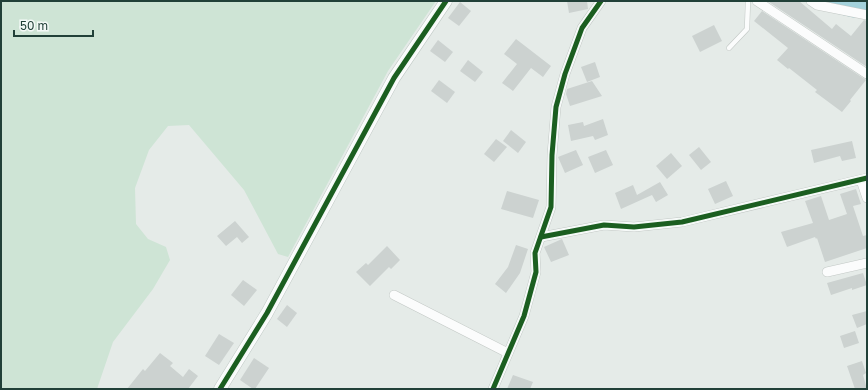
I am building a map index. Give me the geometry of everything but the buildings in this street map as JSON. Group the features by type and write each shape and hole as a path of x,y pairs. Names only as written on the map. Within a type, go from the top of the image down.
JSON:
{"street":[{"path":"220,389 267,313 394,78 446,1"},
{"path":"493,389 524,316 536,272 535,253 551,208 552,155 556,107 565,74 582,28 601,1"},
{"path":"757,1 867,74"},
{"path":"811,1 817,5 867,15"},
{"path":"541,237 604,225 634,227 682,222 864,179 867,198"},
{"path":"827,272 867,263"},
{"path":"394,295 508,353"}],"lane":[{"path":"729,48 747,29 748,1"}],"green space":[{"path":"1,1 436,1 388,71 288,257 278,254 244,190 189,125 168,126 149,150 135,188 136,224 148,239 166,247 170,260 153,289 113,342 97,389 1,389"}],"waterway":[{"path":"825,1 854,8 867,6"}],"cycle path":[{"path":"220,389 267,313 394,78 446,1"},
{"path":"493,389 524,316 536,272 535,253 551,207 552,155 556,107 565,74 582,28 601,1"},
{"path":"541,237 604,225 634,227 682,222 867,178"}]}
